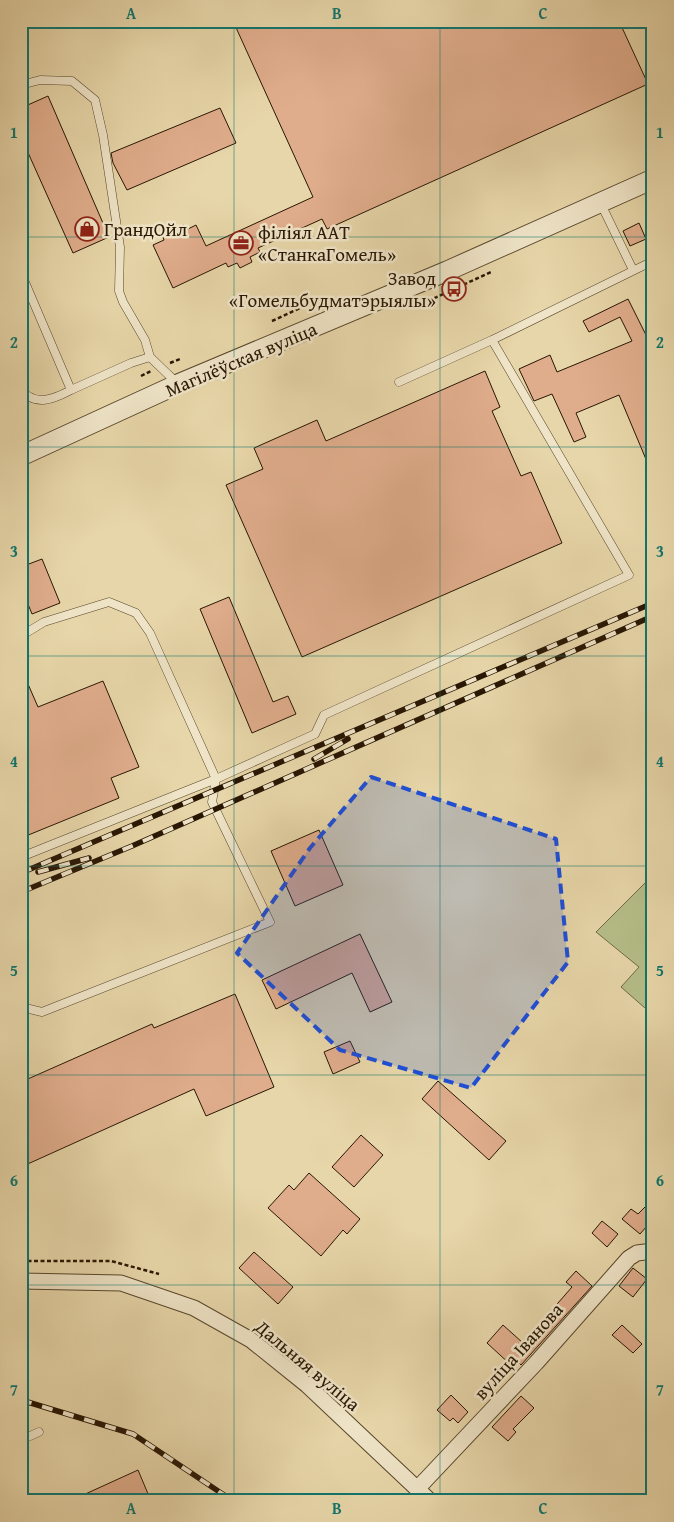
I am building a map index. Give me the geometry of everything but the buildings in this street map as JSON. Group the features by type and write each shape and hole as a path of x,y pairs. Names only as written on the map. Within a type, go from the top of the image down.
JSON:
{"street":[{"name":"Магілёўская вуліца","path":"21,456 178,384 447,271 653,179"},
{"name":"вуліца Іванова","path":"417,1489 536,1363 629,1258 637,1253 653,1251"},
{"name":"Дальняя вуліца","path":"21,1281 121,1283 194,1308 251,1340 307,1385 430,1501"}],"lane":[{"path":"21,85 40,80 72,81 95,100 104,135 120,247 119,291 123,302 145,340 150,356 178,384"},
{"path":"600,202 633,270"},
{"path":"399,382 492,340 633,270 652,263"},
{"path":"21,273 71,390"},
{"path":"21,857 216,779 315,734 324,715 629,575 492,340"},
{"path":"23,395 37,401 52,400 150,356"},
{"path":"21,636 44,622 108,602 136,612 150,633 216,779 212,802 270,922 42,1012 21,1007"},
{"path":"21,1440 39,1432"}],"path":[{"path":"428,300 491,272"},
{"path":"272,321 324,297"},
{"path":"21,1261 111,1261 159,1274"}],"highlighted area":[{"path":"371,777 556,839 568,962 471,1088 340,1050 237,953 310,848"}],"green space":[{"path":"653,875 653,1015 621,987 639,967 596,932"}],"railway":[{"path":"21,873 653,603"},
{"path":"21,892 132,846 653,616"},
{"path":"314,759 348,739"},
{"path":"38,872 89,858"},
{"path":"21,1400 133,1434 231,1501"}],"place":[{"name":"ГрандОйл","path":"87,229"},
{"name":"філіял ААТ «СтанкаГомель»","path":"241,243"},
{"name":"Завод «Гомельбудматэрыялы»","path":"454,289"}]}
